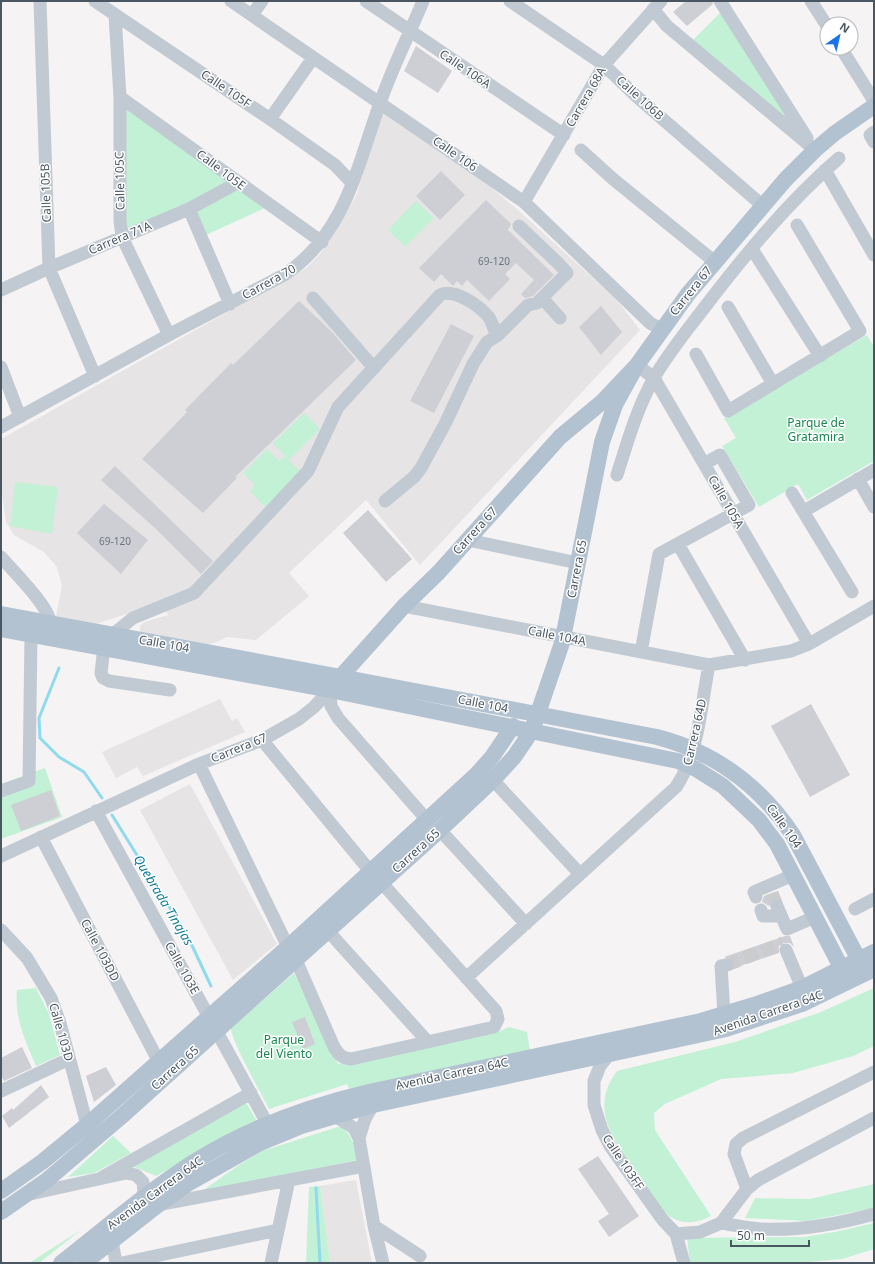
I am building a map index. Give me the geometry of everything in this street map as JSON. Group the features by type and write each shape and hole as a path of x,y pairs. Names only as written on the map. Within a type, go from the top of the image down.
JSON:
{"main road":[{"name":"Carrera 67","path":"330,690 404,606 468,540 560,437 602,402 637,365 661,329 762,205 814,150 853,119 874,106"},
{"name":"Carrera 65","path":"1,1212 26,1195 89,1145 213,1024 433,825 493,780 514,757 531,730 538,714 564,637 602,442 615,405 637,365"},
{"name":"Calle 104","path":"1,614 51,624 108,641 330,690 666,758 688,765 723,786 747,807 777,844 842,969"},
{"name":"Calle 104","path":"1,629 31,634 108,641 341,677 656,737 693,749 709,757 752,786 780,816 793,835 859,960"},
{"name":"Carrera 65","path":"433,825 485,766 513,726"},
{"name":"Carrera 65","path":"292,953 328,931 376,877"},
{"name":"Avenida Carrera 64C","path":"61,1263 140,1201 197,1161 217,1149 268,1125 347,1097 674,1028 724,1014 802,988 874,952"},
{"name":"Avenida Carrera 64C","path":"84,1263 158,1204 212,1169 260,1143 333,1115 373,1105 705,1034 749,1022 802,1004 874,969"},
{"name":"Carrera 65","path":"1,1191 42,1162 159,1062 213,1024"}],"street":[{"name":"Calle 105B","path":"40,1 49,268 95,376"},
{"name":"Calle 105F","path":"95,1 115,16 270,119 335,165 352,183"},
{"name":"Calle 106","path":"232,1 524,202 650,323 661,329"},
{"path":"252,15 262,1"},
{"name":"Calle 106A","path":"366,1 564,135"},
{"name":"Carrera 70","path":"1,427 300,265 322,242 338,216 352,183 380,103 423,1"},
{"name":"Calle 106B","path":"510,1 604,65 636,96 762,205"},
{"path":"720,1 814,150"},
{"path":"811,1 821,16"},
{"path":"657,4 667,26 814,150"},
{"name":"Carrera 68A","path":"524,202 604,65 657,4"},
{"name":"Calle 105C","path":"115,16 120,97 120,221 122,237 169,336"},
{"path":"846,56 874,101"},
{"path":"270,119 313,58"},
{"name":"Calle 105E","path":"120,97 237,183 322,242"},
{"path":"581,150 613,179 715,262"},
{"name":"Carrera 67","path":"617,475 641,406 654,378 694,321 752,249 790,206 825,170 839,158"},
{"path":"825,170 874,255"},
{"name":"Carrera 71A","path":"1,290 49,268 189,210 237,183"},
{"path":"189,210 230,304"},
{"path":"696,354 728,411 860,331 797,225"},
{"path":"385,501 414,477 421,468 446,422 473,364 487,342 497,336 528,305 537,303 567,273 519,226"},
{"path":"752,249 820,356"},
{"path":"170,690 109,681 103,678 101,673 108,641 133,618 194,593 308,471 338,407 414,326 440,295 445,292 462,297 478,307 488,316 497,336"},
{"path":"313,298 374,368"},
{"path":"542,298 560,318"},
{"path":"728,307 773,384"},
{"name":"Calle 105A","path":"637,365 654,378 809,644"},
{"path":"1,367 20,417"},
{"path":"640,652 659,554 749,505 720,455 704,464"},
{"path":"804,511 874,470"},
{"path":"858,479 874,507"},
{"path":"792,493 852,592"},
{"path":"468,540 578,563"},
{"path":"678,544 745,660"},
{"path":"1,557 50,617 51,624"},
{"name":"Calle 104A","path":"404,606 709,665"},
{"path":"709,665 791,651 809,644 874,606"},
{"path":"1,791 29,781 31,634"},
{"name":"Carrera 64D","path":"466,978 676,787 688,765 693,749 709,665"},
{"path":"330,690 331,706 338,718 433,825 526,924"},
{"name":"Carrera 67","path":"1,856 199,764 262,740 299,719 314,707 330,690"},
{"name":"Carrera 65","path":"513,726 520,711"},
{"path":"199,764 292,953 340,1056 351,1059 494,1027 498,1019 496,1011 376,877 262,740"},
{"path":"493,780 580,874"},
{"name":"Calle 103E","path":"96,811 268,1125"},
{"name":"Calle 103DD","path":"41,838 159,1062"},
{"path":"793,875 770,889 754,892 763,916 779,911 786,933 815,917"},
{"path":"855,909 874,899"},
{"name":"Calle 103D","path":"1,930 27,958 44,985 57,1012 87,1125"},
{"path":"328,931 428,1042"},
{"path":"786,950 802,988"},
{"path":"724,1014 721,966 727,964"},
{"name":"Calle 103FF","path":"609,1055 600,1066 594,1081 594,1105 602,1130 610,1146 662,1219 676,1234 684,1263"},
{"path":"1,1091 69,1059"},
{"path":"747,1190 734,1154 736,1144 743,1138 874,1072"},
{"path":"101,1178 251,1093"},
{"path":"359,1138 365,1119 373,1105"},
{"path":"333,1115 354,1128 359,1138 374,1226 383,1263"},
{"path":"676,1234 700,1232 721,1223 747,1190 769,1174 874,1118"},
{"path":"158,1204 364,1166"},
{"path":"26,1195 126,1173 136,1175 143,1182 144,1187 140,1201"},
{"path":"271,1263 289,1180"},
{"path":"721,1223 762,1229 804,1228 848,1221 874,1214"},
{"path":"374,1226 420,1256"},
{"path":"122,1263 278,1230"},
{"path":"112,1240 116,1263"}],"shaded area":[{"path":"383,112 482,180 517,209 606,290 620,304 640,330 420,565 366,500 289,573 309,596 256,640 227,637 214,643 196,646 140,632 140,626 144,622 168,615 163,602 96,624 56,616 62,586 57,567 44,552 14,535 6,522 1,485 1,439 306,268 320,254 356,196"},
{"path":"220,699 232,721 237,718 245,732 143,776 137,767 116,778 102,752"},
{"path":"190,784 277,944 233,980 140,810"},
{"path":"356,1180 372,1263 330,1263 320,1186"}],"green space":[{"path":"723,10 804,141 690,43"},
{"path":"123,104 265,208 206,235 192,203 126,237"},
{"path":"416,201 434,218 405,247 388,230"},
{"name":"Parque de Gratamira","path":"867,335 874,347 874,461 807,500 798,484 759,507 722,446 736,438 724,418"},
{"path":"304,413 320,429 289,460 273,443"},
{"path":"267,449 279,461 284,456 302,473 267,509 250,491 255,485 243,473"},
{"path":"15,482 58,487 52,534 10,526"},
{"path":"45,768 62,817 1,839 1,784"},
{"name":"Parque del Viento","path":"294,973 338,1064 496,1033 509,1027 527,1032 530,1051 349,1089 347,1084 269,1109 241,1054 232,1034 231,1028"},
{"path":"36,988 49,1014 60,1055 36,1066 28,1048 19,1020 17,1010 17,990"},
{"path":"874,988 874,1046 853,1056 793,1073 721,1079 665,1104 654,1113 655,1130 711,1216 702,1220 686,1222 676,1220 663,1211 624,1156 609,1129 605,1115 605,1101 608,1086 617,1071 735,1042 821,1012"},
{"path":"246,1103 257,1121 156,1176 132,1166"},
{"path":"341,1126 348,1133 352,1141 358,1160 198,1194 239,1165 262,1151"},
{"path":"113,1136 131,1153 94,1173 68,1177"},
{"path":"874,1184 874,1207 869,1209 807,1221 745,1218 755,1198 810,1199"},
{"path":"320,1186 330,1263 306,1263 309,1187"},
{"path":"874,1223 874,1249 842,1259 795,1263 690,1263 687,1238 804,1237"},
{"path":"81,1230 39,1263 29,1263"}],"building":[{"path":"686,1 712,1 713,4 687,26 673,12"},
{"path":"416,46 452,71 438,93 404,71"},
{"path":"441,171 465,195 440,220 416,196"},
{"path":"486,200 511,224 508,230 554,275 533,296 525,298 521,294 534,280 516,263 505,274 510,279 489,301 467,280 462,286 457,281 453,286 441,274 434,282 419,268"},
{"path":"299,301 332,332 356,360 235,477 237,478 203,513 142,459 187,412 185,410 231,363 233,365"},
{"path":"601,306 622,332 601,355 579,327"},
{"path":"451,324 474,336 434,413 410,401"},
{"path":"115,466 213,561 201,574 156,529 101,480"},
{"path":"104,504 148,540 121,574 77,533"},
{"path":"368,510 412,559 386,582 343,533"},
{"path":"811,704 850,775 810,797 771,726"},
{"path":"51,790 60,816 21,831 11,805"},
{"path":"775,892 778,898 771,901 769,906 762,902 764,896"},
{"path":"785,936 790,936 794,947 790,943 783,943 779,946 779,953 734,968 733,960 724,957"},
{"path":"305,1017 315,1044 303,1049 292,1022"},
{"path":"22,1047 32,1068 4,1081 1,1075 1,1058"},
{"path":"106,1067 116,1085 94,1102 86,1076"},
{"path":"41,1085 49,1097 9,1128 2,1116 12,1108 13,1110"},
{"path":"598,1156 639,1216 609,1237 598,1221 609,1214 578,1169"}],"waterway":[{"name":"Quebrada Tinajas","path":"59,668 39,718 40,738 59,757 84,772 102,798"},
{"name":"Quebrada Tinajas","path":"112,815 188,937 211,986"},
{"name":"Quebrada Tinajas","path":"316,1188 320,1263"}],"tunnel":[{"path":"772,893 777,906"},
{"path":"727,965 783,943"}]}
